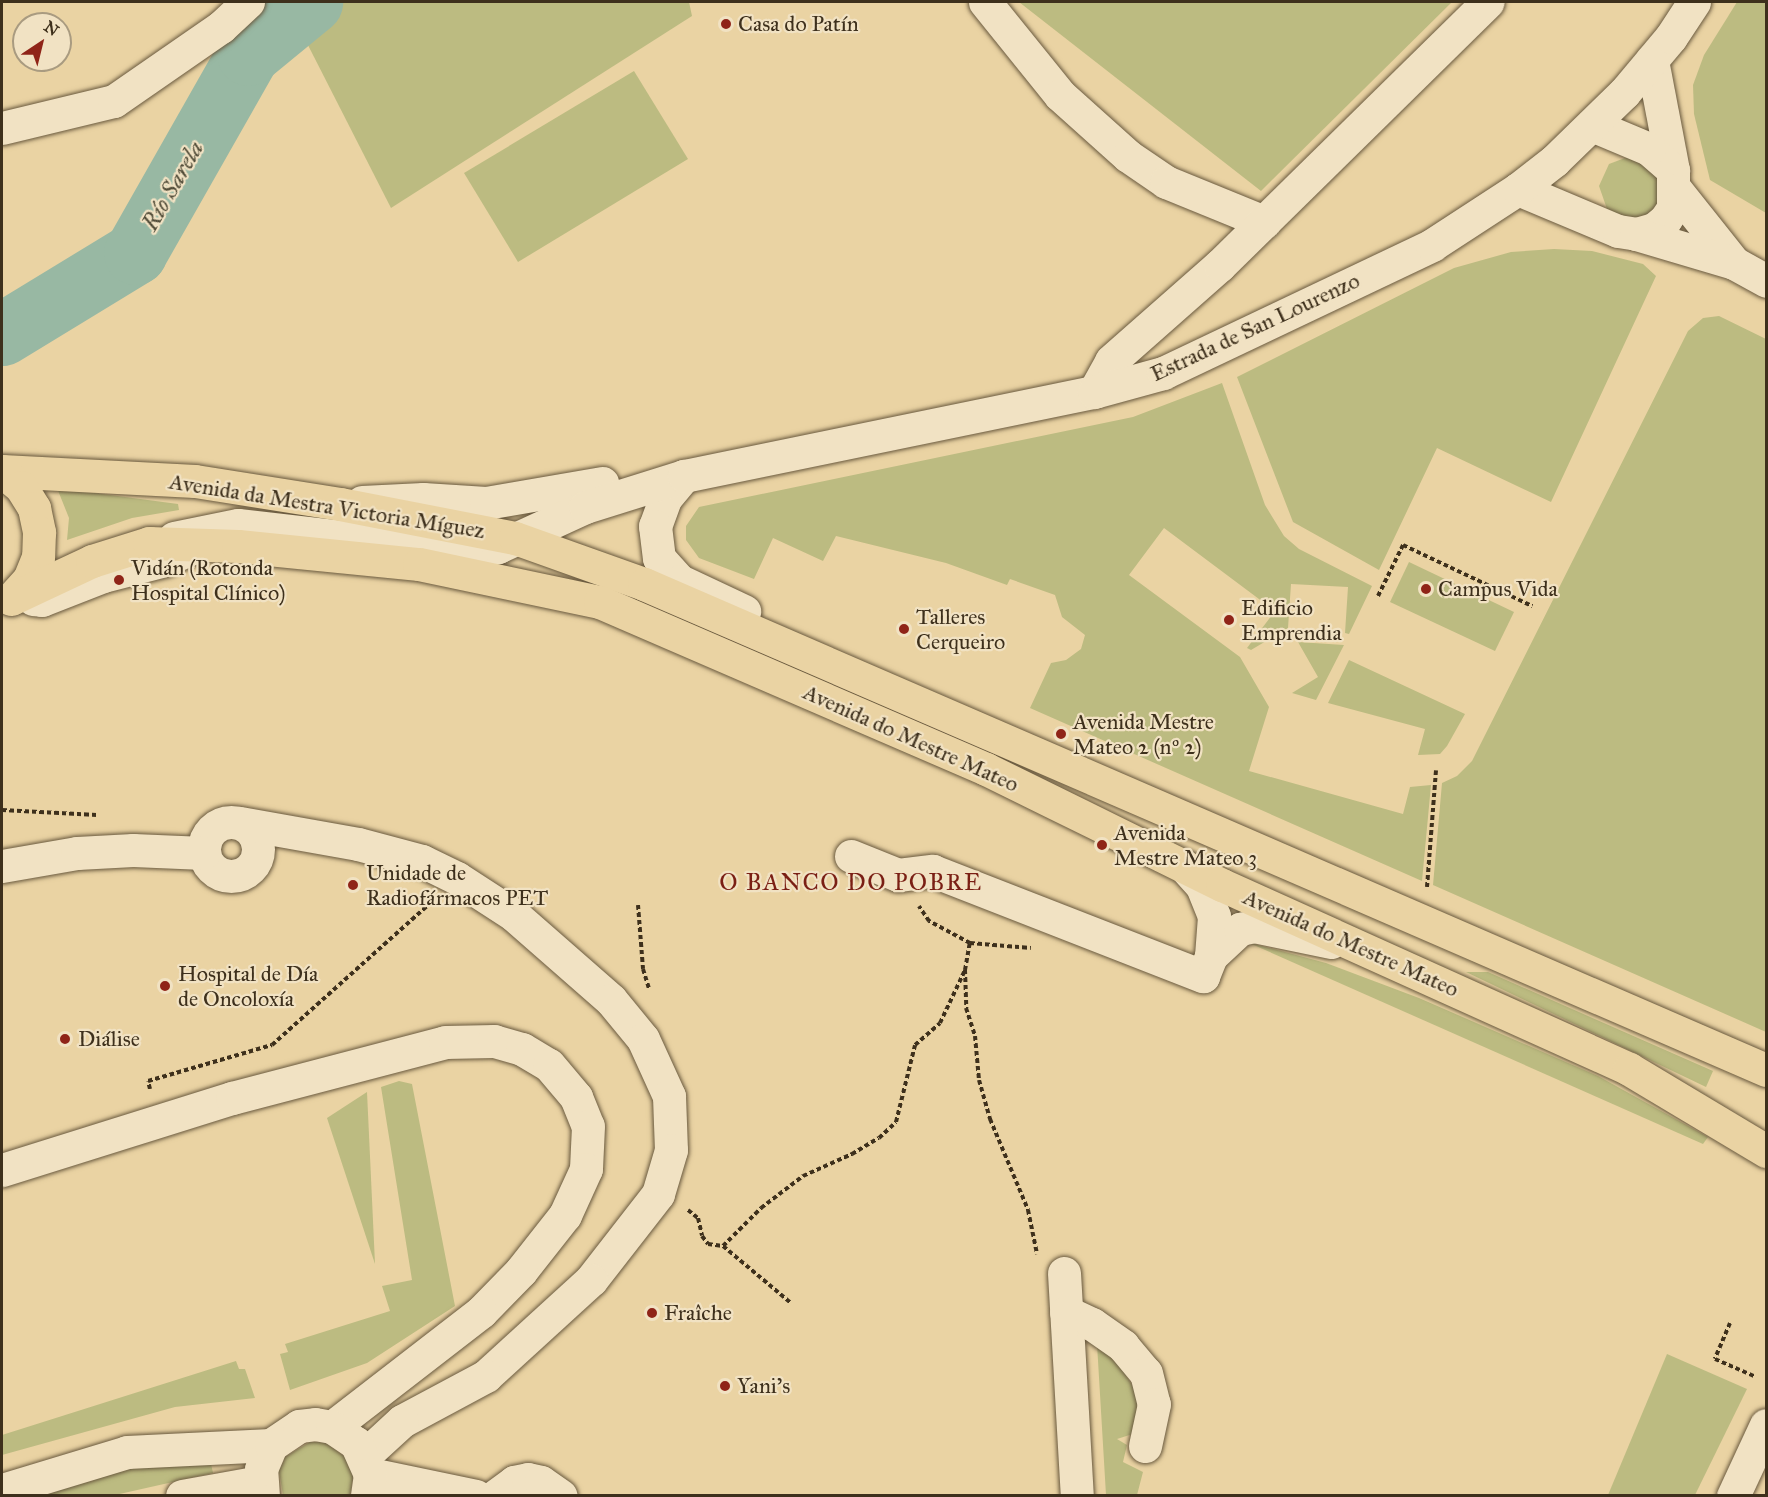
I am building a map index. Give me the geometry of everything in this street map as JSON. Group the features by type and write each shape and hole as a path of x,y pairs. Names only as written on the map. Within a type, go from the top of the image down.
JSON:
{"main road":[{"name":"Avenida da Mestra Victoria Míguez","path":"2,471 195,481 340,504 515,538 644,584"},
{"path":"2,471 21,487 34,508 39,532 38,557 29,579 7,601"},
{"name":"Avenida da Mestra Victoria Míguez","path":"7,601 92,561 149,543 198,545 419,564 600,602"},
{"name":"Avenida do Mestre Mateo","path":"644,584 1112,789 1767,1070"},
{"name":"Avenida do Mestre Mateo","path":"600,602 986,769 1184,866 1629,1070 1767,1151"}],"street":[{"path":"2,128 114,101 221,27 248,2"},
{"path":"985,2 1060,95 1128,156 1166,182 1264,222"},
{"path":"1094,393 1111,361 1264,222 1488,2"},
{"name":"Estrada de San Lourenzo","path":"684,476 1094,393 1163,373 1214,351 1432,245 1518,189 1592,124 1653,60 1694,2"},
{"path":"1636,234 1654,229 1665,220 1673,208 1674,180 1653,60"},
{"path":"1592,124 1649,149 1734,263"},
{"path":"1518,189 1600,226 1636,234 1734,263 1767,281"},
{"path":"340,504 423,499 486,503 638,476 684,476"},
{"path":"149,543 238,525 475,552 515,538 585,507 684,476"},
{"path":"684,476 665,499 655,526 659,558 680,581 1087,769 1112,789"},
{"path":"7,601 42,600 103,576 165,560 198,545"},
{"path":"309,836 239,876 221,875 213,870 204,853 207,835 214,828 222,823 240,823 309,836 422,861 457,878 514,915 611,1000 643,1039 669,1096 672,1123 671,1150 658,1194 591,1280 486,1376 402,1421 367,1475"},
{"path":"240,823 258,841 253,867"},
{"path":"2,866 77,853 133,849 204,853"},
{"path":"851,856 898,875 933,871 1203,976 1211,956 1214,928 1211,903 1184,866"},
{"path":"1211,956 1240,928 1254,926 1364,949"},
{"path":"2,1170 232,1098 445,1042 494,1041 522,1049 549,1065 576,1097 588,1126 586,1169 565,1215 521,1271 481,1312 332,1427"},
{"path":"1064,1273 1077,1496"},
{"path":"1066,1312 1092,1324 1123,1346 1146,1373 1154,1404 1145,1446"},
{"path":"432,1351 447,1364 461,1368 518,1348"},
{"path":"1733,1496 1767,1425"},
{"path":"182,1496 261,1489 264,1456 271,1445 299,1426 332,1427 345,1433 367,1475"},
{"path":"2,1490 127,1452 271,1445"},
{"path":"367,1475 476,1496"},
{"path":"495,1496 514,1482 528,1479 541,1482 561,1496"}],"path":[{"path":"1378,596 1403,545 1532,606"},
{"path":"1425,893 1434,833 1436,770"},
{"path":"898,875 929,921 970,943 1032,948"},
{"path":"159,1121 148,1081 272,1045 457,878"},
{"path":"970,943 965,970 966,1008 975,1036 979,1080 990,1119 1028,1210 1036,1254 1064,1273"},
{"path":"723,1246 794,1182 861,1149 896,1122 915,1045 940,1023 965,970"},
{"path":"658,1194 680,1203 698,1218 702,1236 708,1244 723,1246 791,1303"},
{"path":"1730,1323 1715,1359 1754,1376"}],"shaded area":[{"path":"286,2 689,2 692,16 391,208"},
{"path":"1019,2 1452,2 1261,191"},
{"path":"1737,2 1766,2 1766,213 1710,180 1694,114 1693,85 1704,55"},
{"path":"634,71 688,159 518,262 464,173"},
{"path":"1633,155 1646,158 1664,190 1652,213 1629,220 1607,209 1599,186 1609,164"},
{"path":"1554,249 1592,251 1643,264 1656,276 1551,502 1437,448 1379,570 1293,522 1237,377 1454,268 1511,252"},
{"path":"1719,316 1766,339 1766,1032 1433,885 1442,783 1457,776 1472,761 1688,331 1703,318"},
{"path":"1222,383 1265,505 1284,536 1299,549 1372,586 1349,634 1345,633 1348,587 1291,584 1288,628 1251,650 1247,648 1275,611 1164,528 1129,575 1240,657 1269,707 1249,771 1403,814 1410,787 1431,785 1422,881 1030,708 1051,663 1066,660 1081,649 1085,635 1062,617 1055,595 1010,579 1007,585 946,563 836,536 823,561 773,538 754,579 699,558 686,540 686,526 699,507 1133,417"},
{"path":"57,488 178,504 179,510 132,518 67,540 69,518"},
{"path":"1409,562 1514,612 1495,651 1390,602"},
{"path":"1298,642 1344,645 1316,700 1292,693 1318,677"},
{"path":"1349,660 1465,714 1440,754 1418,755 1425,729 1328,703"},
{"path":"1247,942 1326,963 1419,998 1598,1076 1708,1137 1703,1144"},
{"path":"1466,972 1488,972 1713,1071 1706,1087"},
{"path":"399,1081 412,1084 455,1306 367,1363 290,1390 280,1354 288,1352 285,1344 390,1311 382,1286 412,1280 381,1087"},
{"path":"367,1092 375,1264 327,1118"},
{"path":"1097,1344 1122,1369 1137,1393 1139,1432 1117,1439 1127,1445 1123,1462 1143,1472 1137,1495 1106,1495"},
{"path":"1667,1354 1747,1389 1695,1495 1608,1495"},
{"path":"236,1361 239,1369 245,1369 255,1398 175,1407 2,1455 2,1435"},
{"path":"310,1442 325,1442 348,1459 354,1473 350,1495 283,1495 279,1471 285,1457"},
{"path":"210,1459 213,1473 115,1495 18,1496 107,1469"}],"waterway":[{"name":"Río Sarela","path":"2,334 135,253 248,54 311,2"}],"place":[{"name":"Casa do Patín","path":"726,24"},
{"name":"Vidán (Rotonda Hospital Clínico)","path":"119,580"},
{"name":"Campus Vida","path":"1426,589"},
{"name":"Edificio Emprendia","path":"1229,620"},
{"name":"Talleres Cerqueiro","path":"904,629"},
{"name":"Avenida Mestre Mateo 2 (nº 2)","path":"1061,734"},
{"name":"Avenida Mestre Mateo 3","path":"1102,845"},
{"name":"Unidade de Radiofármacos PET","path":"353,885"},
{"name":"Hospital de Día de Oncoloxía","path":"165,986"},
{"name":"Diálise","path":"65,1039"},
{"name":"Fraîche","path":"652,1313"},
{"name":"Yani's","path":"725,1386"}],"district":[{"name":"O BANCO DO POBRE","path":"851,883"}]}
